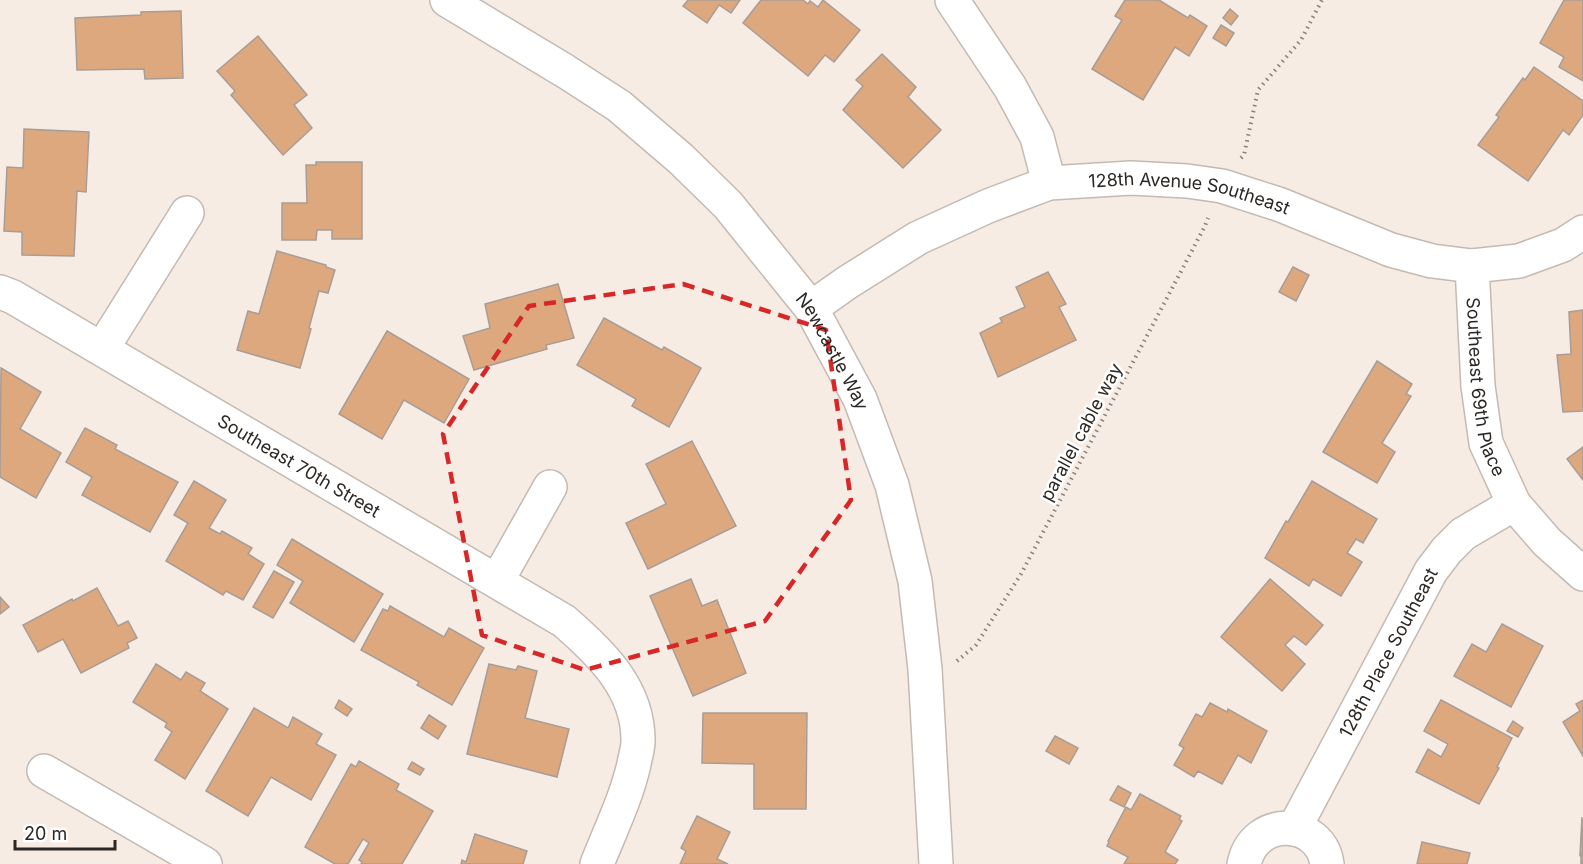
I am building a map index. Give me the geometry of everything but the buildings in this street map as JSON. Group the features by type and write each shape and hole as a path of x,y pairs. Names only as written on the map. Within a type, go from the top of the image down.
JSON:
{"street":[{"name":"Newcastle Way","path":"447,0 619,106 681,159 728,205 812,308 860,399 892,485 915,581 925,669 936,864"},
{"path":"952,0 1010,87 1036,137 1049,183"},
{"name":"128th Avenue Southeast","path":"812,308 848,282 918,238 988,206 1049,183 1131,178 1187,181 1222,186 1281,205 1391,250 1432,261 1472,266 1519,261 1563,246 1583,232"},
{"path":"102,349 187,213"},
{"name":"Southeast 69th Place","path":"1472,266 1478,386 1486,443 1514,504 1547,542 1583,574"},
{"name":"Southeast 70th Street","path":"0,292 13,297 497,581 564,621 591,644 610,665 627,690 636,716 638,744 630,782 597,864"},
{"path":"497,581 550,487"},
{"name":"128th Place Southeast","path":"1294,829 1431,572 1462,534 1514,504"},
{"path":"44,771 205,864"},
{"path":"1244,864 1246,854 1254,841 1266,832 1280,828 1294,829 1308,835 1319,845 1327,864"}],"path":[{"path":"1237,163 1244,155 1258,90 1301,39 1322,0"},
{"name":"parallel cable way","path":"954,664 976,645 1021,574 1206,226 1211,210"}],"highlighted area":[{"path":"683,284 826,330 851,500 765,621 585,670 482,635 443,434 529,306"}]}
